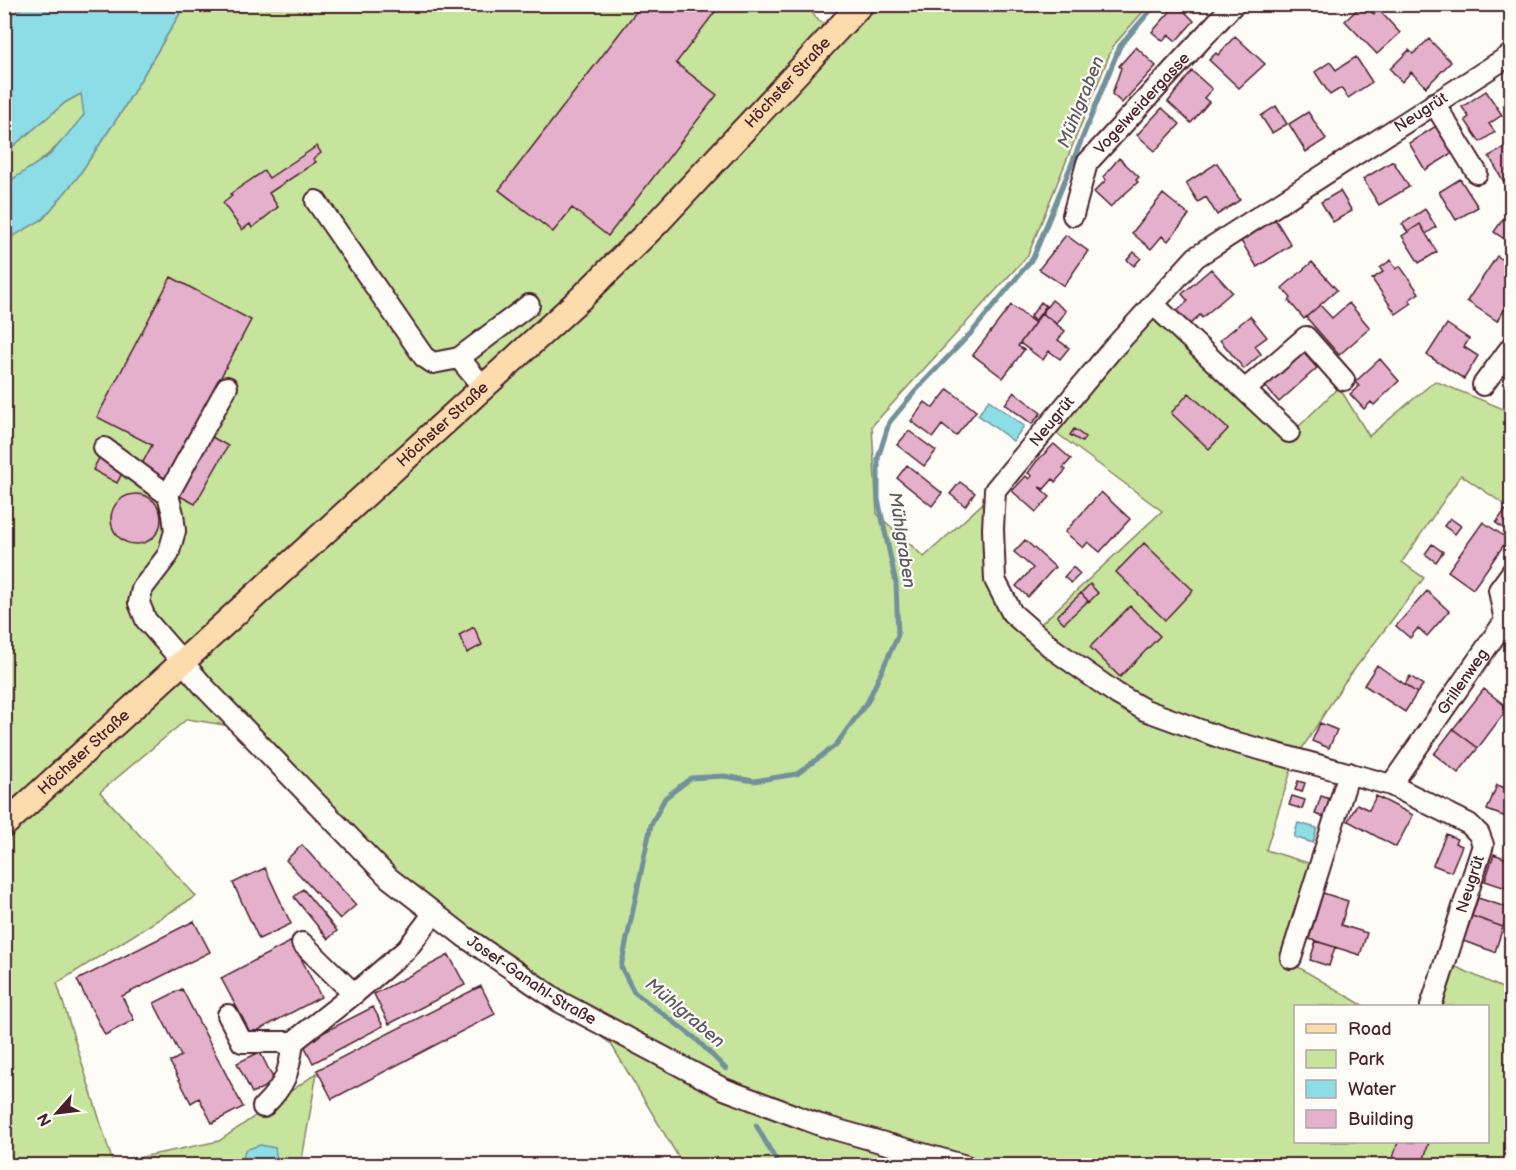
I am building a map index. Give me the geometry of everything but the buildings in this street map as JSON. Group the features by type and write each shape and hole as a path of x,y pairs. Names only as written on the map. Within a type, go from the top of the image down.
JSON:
{"main road":[{"name":"Höchster Straße","path":"4,825 581,298 657,223 861,4"}],"street":[{"name":"Vogelweidergasse","path":"1073,215 1087,163 1234,4"},
{"name":"Neugrüt","path":"1431,1005 1483,844 1479,834 1469,824 1391,785 1230,741 1145,710 1084,673 1012,613 995,580 993,530 995,490 1109,353 1196,257 1512,54"},
{"path":"1434,103 1476,174"},
{"path":"316,201 424,357 433,363 459,358 529,306"},
{"path":"1153,304 1246,388 1289,432"},
{"path":"1246,388 1306,337 1344,380"},
{"path":"1483,385 1512,346"},
{"path":"459,358 483,387"},
{"path":"104,448 168,495 227,387"},
{"name":"Josef-Ganahl-Straße","path":"168,495 175,531 168,555 142,589 139,603 146,620 182,663 389,878 434,913 560,1002 724,1089 820,1125 966,1166"},
{"name":"Grillenweg","path":"1391,785 1505,621 1499,590 1512,572"},
{"path":"1291,958 1349,773"},
{"path":"228,1015 242,1042 293,1042 407,949 434,913"},
{"path":"302,943 354,994"},
{"path":"264,1107 282,1087 289,1072 293,1042"}],"green space":[{"path":"805,4 819,21 853,33 879,5 1149,5 1113,46 1028,255 872,426 877,514 924,557 993,494 994,580 1030,634 1162,511 1051,429 1155,308 1290,435 1339,387 1369,436 1435,381 1511,412 1511,509 1461,475 1402,562 1424,578 1344,683 1294,761 1266,850 1318,866 1288,961 1362,1005 1294,1005 1294,1143 1489,1143 1489,1005 1437,1005 1452,965 1511,992 1511,1165 683,1165 611,1044 429,914 231,726 187,719 100,792 196,896 57,983 113,1163 219,1141 317,1073 301,1165 5,1165 4,241 43,219 77,178 122,111 185,5"},
{"path":"82,93 84,115 76,126 38,163 5,184 5,153 66,102"}],"water":[{"path":"25,5 185,5 122,111 77,178 43,219 5,241 5,184 50,155 84,115 81,94 66,102 5,153 5,20"},
{"path":"989,400 1024,426 1013,441 978,415"},
{"path":"1298,823 1317,828 1313,843 1294,837"},
{"path":"260,1145 275,1148 278,1165 241,1165 245,1150"}],"waterway":[{"name":"Mühlgraben","path":"726,1069 695,1038 634,992 621,967 651,825 665,798 691,778 724,776 754,781 797,774 836,745 868,701 898,635 896,583 878,499 878,458 889,423 918,388 972,332 1033,258 1120,46 1156,4"},
{"name":"Mühlgraben","path":"756,1125 779,1166"}]}
